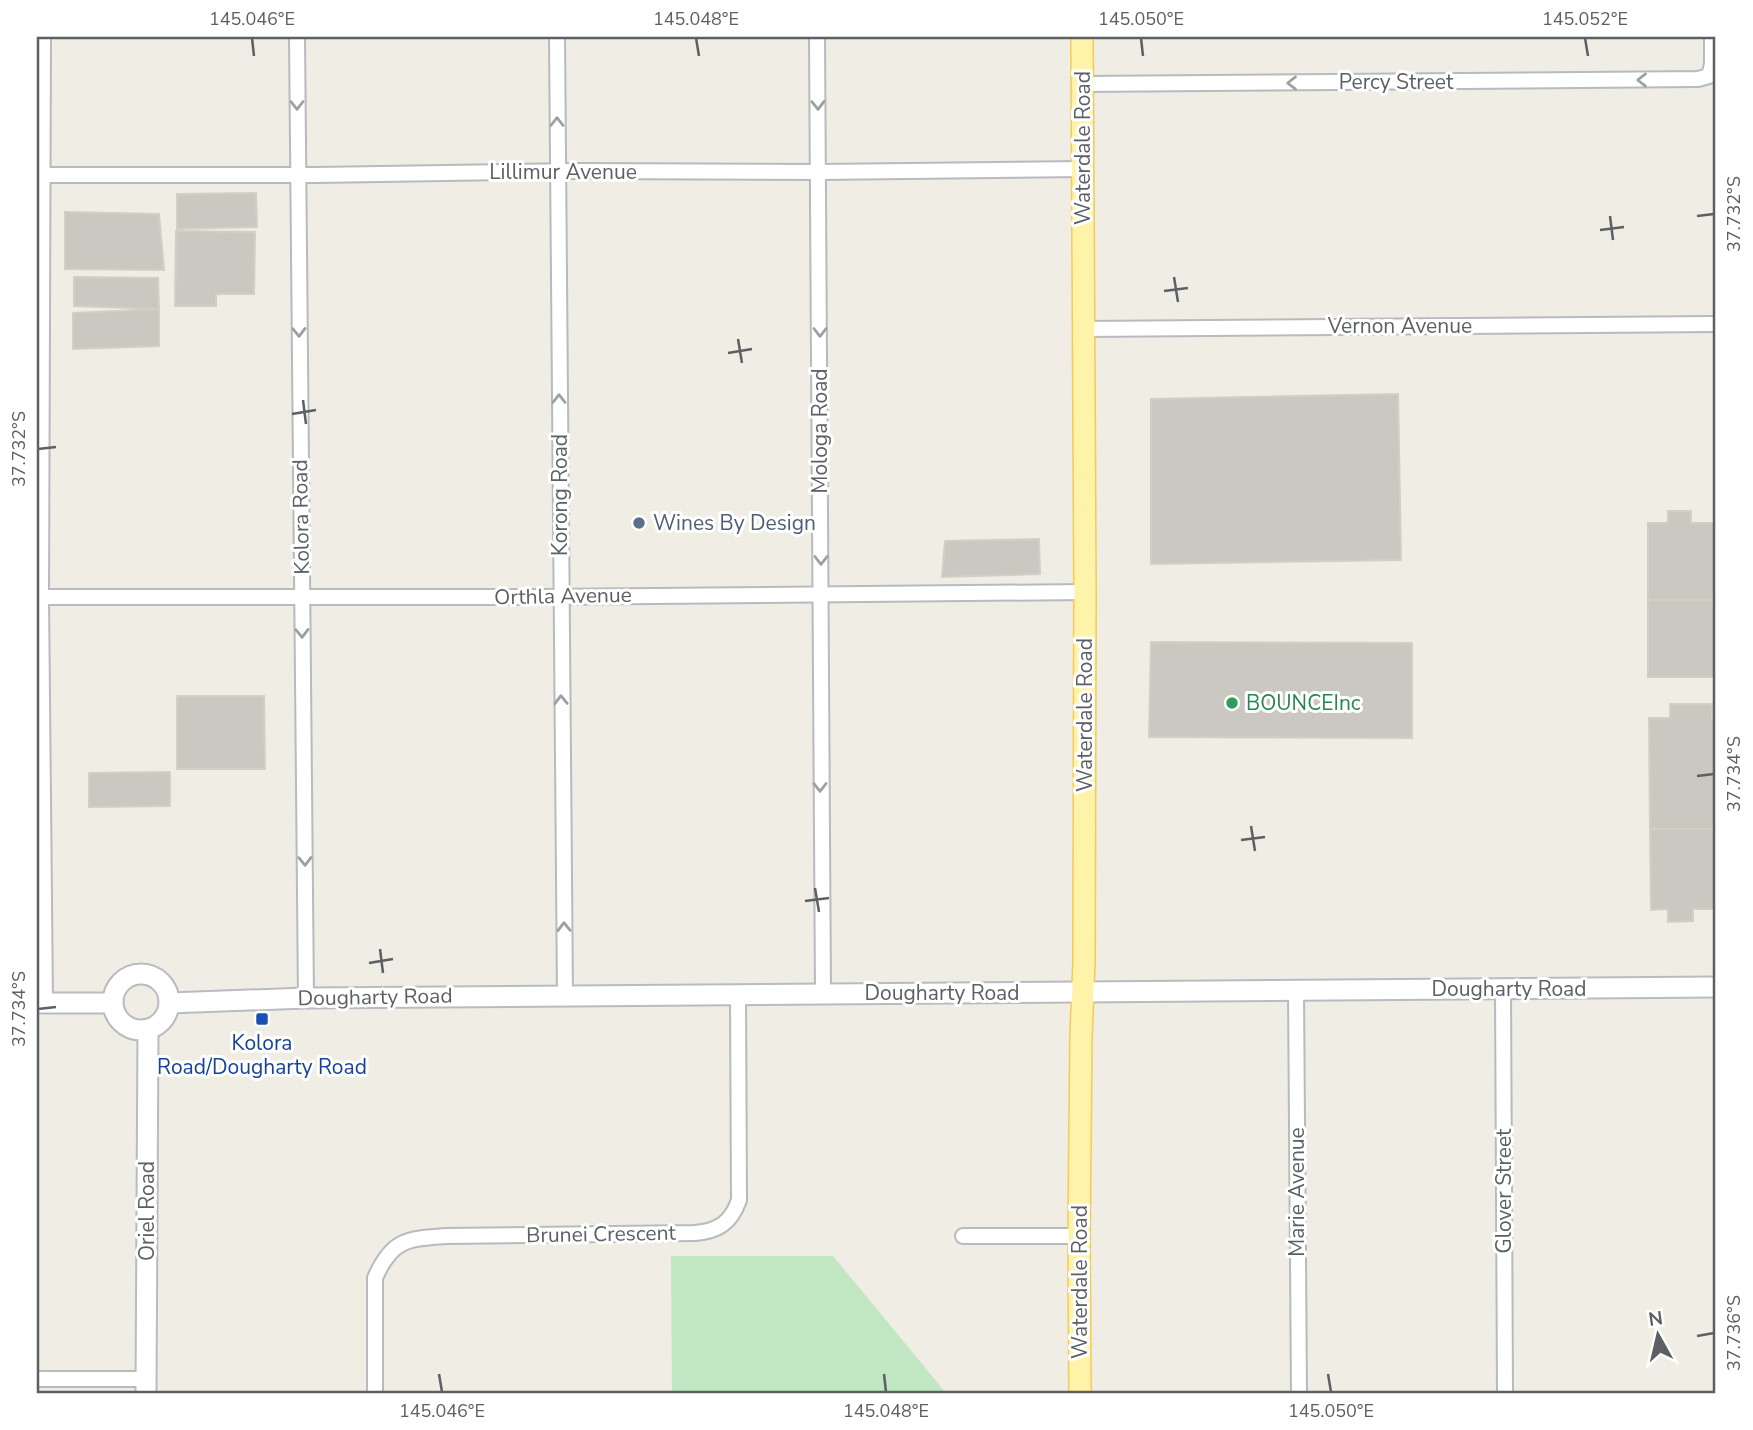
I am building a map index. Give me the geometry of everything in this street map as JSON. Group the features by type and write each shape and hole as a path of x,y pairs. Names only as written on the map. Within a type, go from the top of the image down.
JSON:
{"main road":[{"name":"Waterdale Road","path":"1080,1393 1085,592 1082,37"}],"street":[{"path":"43,37 41,1003 113,1003"},
{"name":"Kolora Road","path":"297,37 306,998"},
{"name":"Korong Road","path":"557,37 565,996"},
{"name":"Mologa Road","path":"817,37 822,993"},
{"name":"Percy Street","path":"1082,84 1684,80 1709,76 1712,37"},
{"name":"Lillimur Avenue","path":"43,175 1083,169"},
{"name":"Vernon Avenue","path":"1084,329 1716,324"},
{"name":"Orthla Avenue","path":"41,597 560,597 1085,592"},
{"path":"142,974 157,979 162,984 169,1003 162,1020 148,1029 126,1025 118,1018 113,1003 114,993 120,983 127,977 142,974"},
{"name":"Dougharty Road","path":"169,1003 306,998 1716,987"},
{"name":"Glover Street","path":"1503,989 1505,1393"},
{"name":"Marie Avenue","path":"1296,990 1299,1393"},
{"name":"Brunei Crescent","path":"374,1393 374,1278 382,1260 396,1246 411,1238 695,1233 716,1230 730,1220 739,1200 738,994"},
{"name":"Oriel Road","path":"146,1386 148,1029"},
{"path":"963,1236 1079,1236"},
{"path":"37,1379 146,1386"}],"green space":[{"path":"671,1256 833,1256 946,1393 672,1393"}],"building":[{"path":"256,193 257,227 177,229 177,194"},
{"path":"65,212 159,214 164,270 65,269"},
{"path":"176,231 255,232 254,294 216,294 216,306 175,306"},
{"path":"74,277 158,278 159,309 74,306"},
{"path":"159,309 159,346 73,349 73,313"},
{"path":"1398,394 1401,560 1151,564 1151,399"},
{"path":"1668,511 1691,511 1691,523 1716,523 1716,600 1648,600 1648,523 1668,523"},
{"path":"1039,539 1040,574 942,577 945,541"},
{"path":"1648,600 1716,600 1716,677 1648,677"},
{"path":"1151,642 1412,643 1412,738 1149,737"},
{"path":"177,696 264,696 265,769 177,769"},
{"path":"1670,704 1712,704 1712,719 1716,718 1716,829 1650,829 1649,718 1670,718"},
{"path":"170,772 170,806 89,807 89,773"},
{"path":"1650,829 1716,829 1716,934 1714,909 1693,909 1693,921 1668,922 1668,909 1651,910"}],"place":[{"name":"Wines By Design","path":"639,523"},
{"name":"BOUNCEInc","path":"1232,703"},
{"name":"Kolora Road/Dougharty Road","path":"262,1019"}]}
